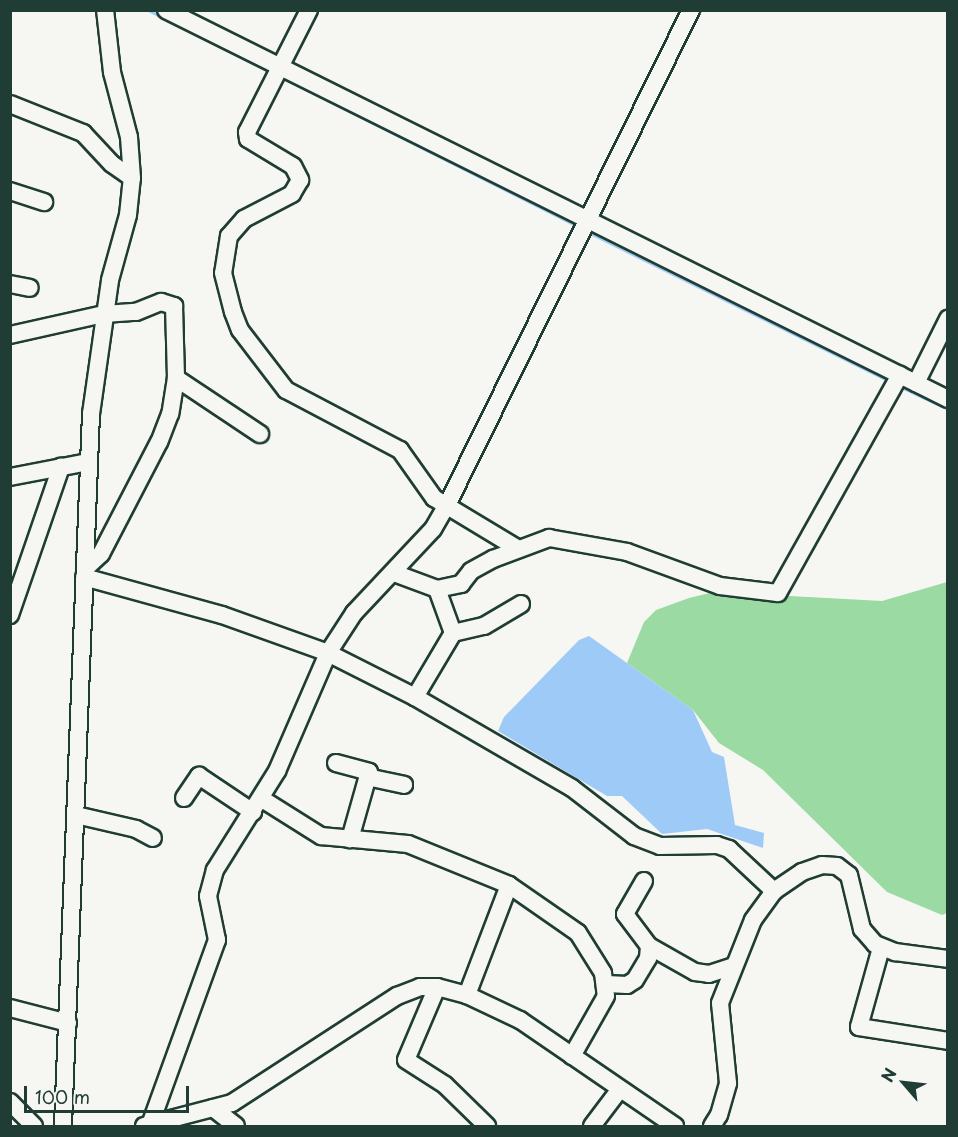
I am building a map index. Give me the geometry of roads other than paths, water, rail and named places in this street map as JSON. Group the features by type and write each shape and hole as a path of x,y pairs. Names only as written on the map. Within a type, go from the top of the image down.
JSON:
{"street":[{"path":"63,1126 88,462 104,314 128,215 132,178 129,137 112,72 105,10"},
{"path":"166,10 278,74 588,219 948,399"},
{"path":"309,10 248,132 248,138 293,166 300,180 292,194 244,219 230,236 223,273 240,330 286,390 400,450 434,498 516,548"},
{"path":"145,1126 172,1072 204,967 217,940 208,896 215,870 257,805 328,653 354,613 433,529 447,505 691,10"},
{"path":"10,104 83,133 112,164 132,178"},
{"path":"10,191 44,202"},
{"path":"10,284 30,288"},
{"path":"10,335 104,314 136,312 161,302 174,306 176,378 170,414 159,442 101,554 85,573"},
{"path":"916,383 948,319"},
{"path":"394,573 437,589 461,584 471,571 516,548 549,538 585,542 627,552 720,586 778,593 900,375"},
{"path":"176,378 260,434"},
{"path":"10,477 88,462"},
{"path":"10,615 61,467"},
{"path":"85,573 222,615 328,653 415,697 572,789 634,836 660,846 717,845 729,849 774,891"},
{"path":"437,589 453,633"},
{"path":"415,697 453,633 484,626 521,604"},
{"path":"336,763 369,772 350,839"},
{"path":"184,798 199,776 321,836 408,844 509,885 578,933 607,984 606,996 572,1056"},
{"path":"368,777 404,785"},
{"path":"76,815 136,829 153,838"},
{"path":"712,1126 719,1114 728,1083 719,1022 720,1003 753,920 774,891 802,872 822,865 837,866 849,875 862,929 881,948 948,959"},
{"path":"644,881 625,914 649,946 695,972 709,974 733,966"},
{"path":"467,995 509,885"},
{"path":"607,984 627,985 635,980 645,964 649,946"},
{"path":"881,948 859,1027 948,1041"},
{"path":"145,1126 232,1102 397,996 420,987 436,987 467,995 520,1020 675,1126"},
{"path":"436,987 406,1060 445,1085 478,1123"},
{"path":"10,1008 68,1023"},
{"path":"592,1126 620,1089"},
{"path":"10,1102 34,1126"},
{"path":"213,1108 236,1126"}],"water":[{"path":"589,636 693,710 712,752 724,757 735,825 764,833 763,848 707,829 662,834 622,796 607,796 498,731 504,717 579,640"}],"waterway":[{"path":"148,10 272,73"},
{"path":"281,77 577,226"},
{"path":"588,232 890,381"},
{"path":"901,387 948,409"}]}
